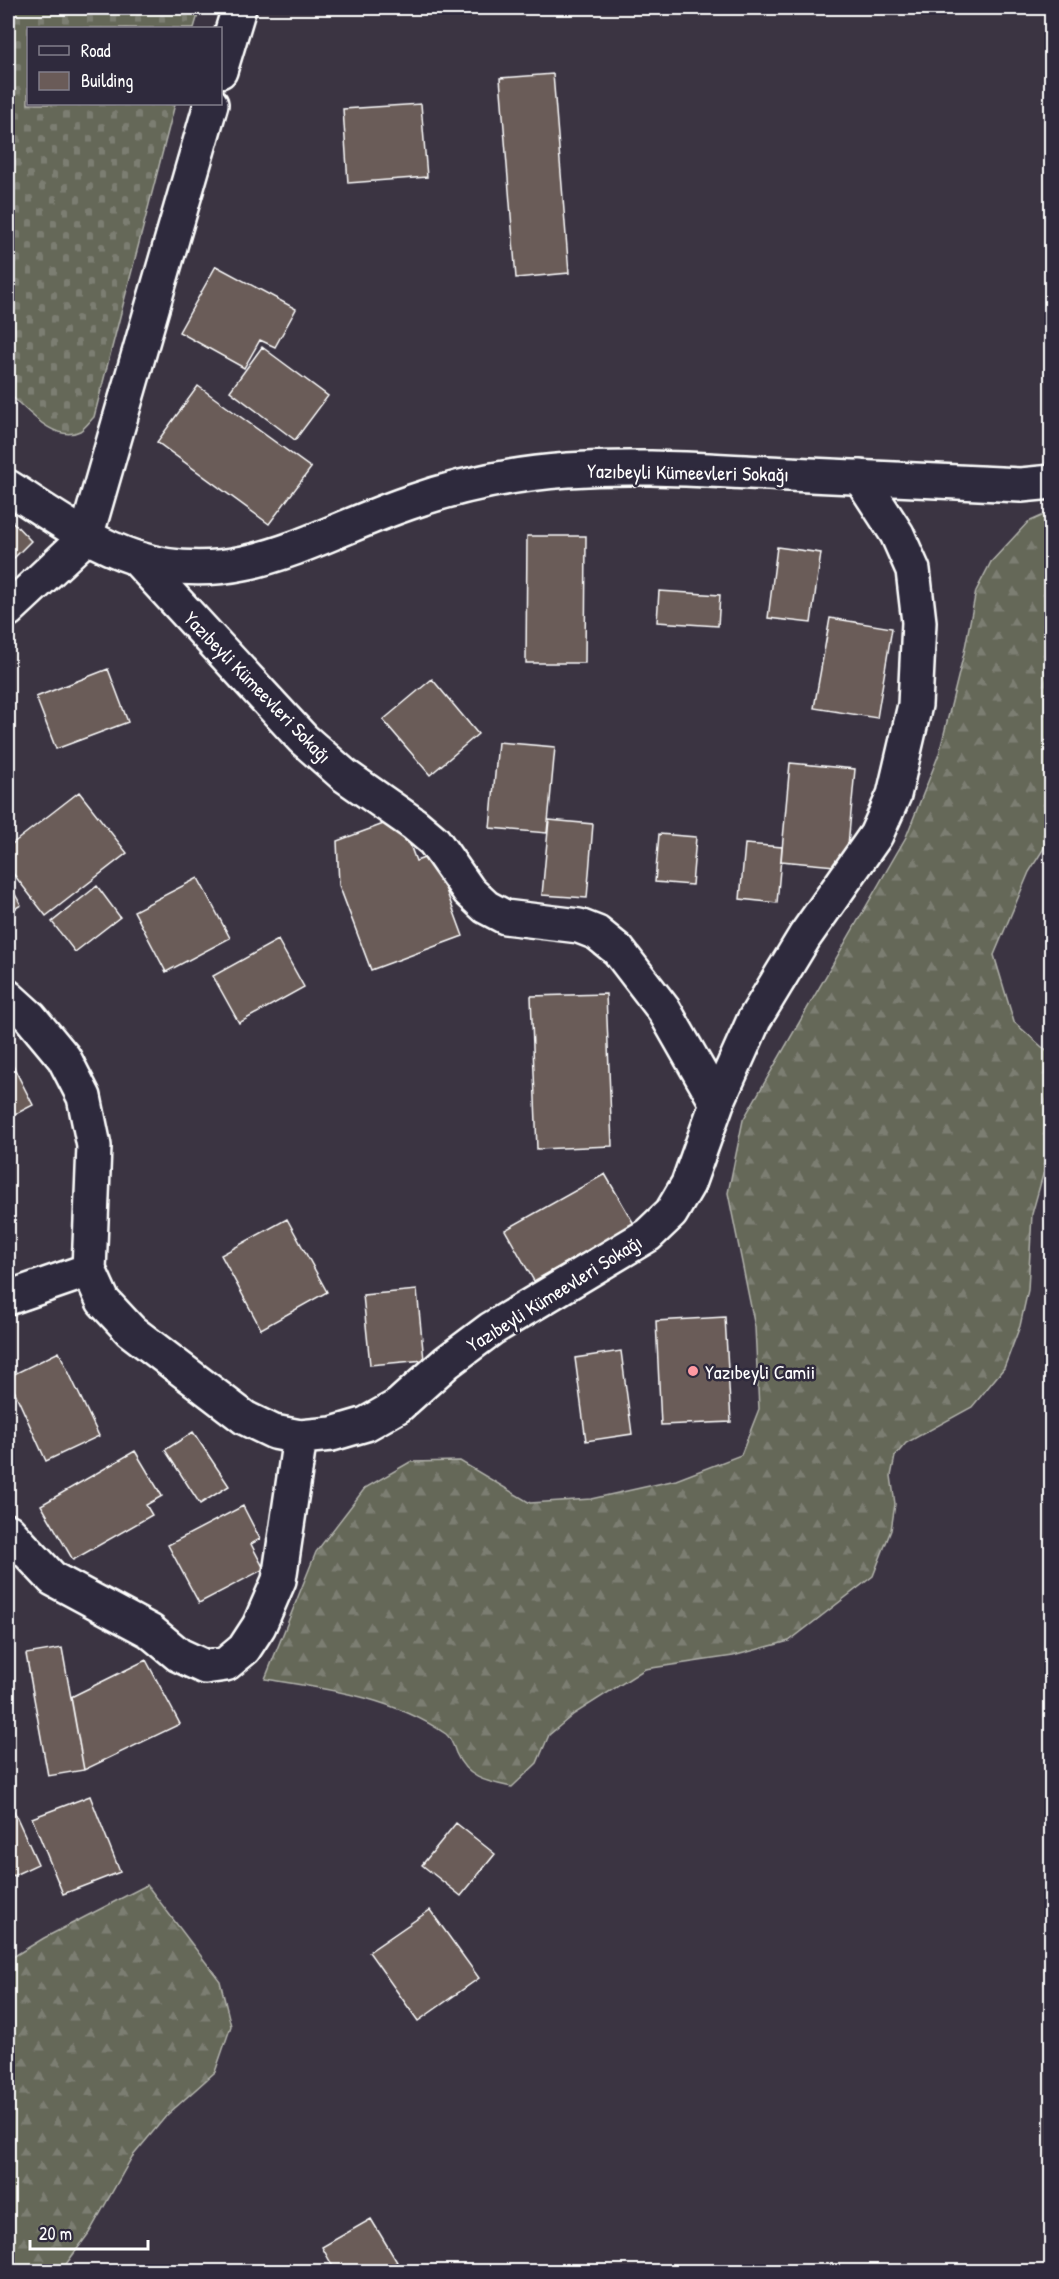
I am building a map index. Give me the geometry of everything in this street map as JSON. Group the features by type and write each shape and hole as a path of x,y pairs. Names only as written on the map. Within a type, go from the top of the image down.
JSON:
{"street":[{"path":"222,64 239,8"},
{"path":"8,610 86,537 211,105"},
{"name":"Yazıbeyli Kümeevleri Sokağı","path":"8,487 86,537 136,558 179,568 225,568 265,560 407,503 456,488 506,477 569,470 669,468 1021,485 1052,482"},
{"name":"Yazıbeyli Kümeevleri Sokağı","path":"8,997 30,1017 64,1058 84,1096 94,1146 89,1270 103,1301 131,1331 245,1418 274,1432 300,1437 332,1434 366,1424 398,1406 447,1362 491,1329 648,1235 671,1213 688,1184 717,1103 754,1020 805,936 876,836 894,795 915,705 919,622 913,570 897,534 860,477"},
{"name":"Yazıbeyli Kümeevleri Sokağı","path":"136,558 303,739 344,776 414,824 434,841 469,891 486,907 505,917 579,926 597,933 618,950 664,1010 717,1103"},
{"path":"8,1298 89,1270"},
{"path":"8,1531 53,1579 150,1631 179,1655 206,1667 226,1664 244,1649 259,1626 279,1580 300,1437"}],"green space":[{"path":"8,8 200,8 194,27 27,27 27,105 175,105 94,417 80,431 70,434 60,433 41,422 8,393"},
{"path":"1051,512 1051,837 1029,872 994,955 1014,1022 1051,1055 1051,1146 1032,1214 1028,1290 1020,1326 1004,1368 972,1407 906,1443 895,1456 891,1476 895,1504 891,1530 873,1576 789,1641 733,1656 645,1669 574,1714 549,1735 537,1763 512,1787 487,1781 472,1774 461,1762 446,1734 404,1711 359,1696 265,1679 316,1552 365,1488 410,1462 460,1461 530,1503 591,1499 676,1480 741,1455 759,1409 755,1327 728,1193 743,1120 906,837 939,754 964,653 976,591 991,562 1028,522"},
{"path":"147,1885 220,1981 231,2026 215,2072 167,2115 132,2157 89,2233 61,2271 8,2271 8,1960 44,1938"}],"building":[{"path":"553,74 569,273 516,278 500,78"},
{"path":"421,104 427,177 348,183 343,109"},
{"path":"216,266 296,309 275,347 260,340 244,368 179,332"},
{"path":"262,347 328,396 295,440 230,391"},
{"path":"198,386 311,468 269,524 157,442"},
{"path":"8,517 31,541 8,564"},
{"path":"527,536 586,536 585,663 526,663"},
{"path":"777,547 821,553 811,623 768,618"},
{"path":"659,591 720,595 718,626 657,622"},
{"path":"830,618 892,628 877,718 814,708"},
{"path":"108,669 128,722 56,749 36,697"},
{"path":"432,679 478,734 430,775 383,720"},
{"path":"498,742 555,747 547,833 490,828"},
{"path":"790,763 855,769 846,867 781,861"},
{"path":"79,792 127,853 46,916 8,867 8,847"},
{"path":"400,818 416,861 433,855 463,936 371,970 339,885 337,841"},
{"path":"549,820 593,824 587,898 542,895"},
{"path":"659,834 696,837 692,885 655,882"},
{"path":"745,844 782,847 777,903 740,899"},
{"path":"198,878 230,938 166,972 134,911"},
{"path":"8,882 21,905 8,913"},
{"path":"97,886 120,917 75,952 52,922"},
{"path":"278,940 304,987 239,1023 213,976"},
{"path":"606,994 612,1146 537,1149 531,996"},
{"path":"8,1056 33,1105 8,1118"},
{"path":"605,1174 634,1224 534,1281 505,1230"},
{"path":"287,1219 327,1292 261,1329 221,1255"},
{"path":"417,1290 424,1360 370,1365 363,1295"},
{"name":"Yazıbeyli Camii","path":"725,1317 731,1422 661,1425 656,1321"},
{"path":"621,1351 632,1434 586,1441 575,1358"},
{"path":"59,1352 99,1436 46,1461 8,1377"},
{"path":"193,1432 229,1486 200,1504 165,1450"},
{"path":"135,1451 162,1496 146,1505 152,1515 73,1560 41,1505"},
{"path":"243,1506 260,1539 251,1544 264,1569 199,1603 168,1545"},
{"path":"62,1648 84,1770 48,1776 26,1654"},
{"path":"146,1660 180,1724 84,1770 71,1697"},
{"path":"90,1796 120,1872 63,1894 32,1818"},
{"path":"8,1798 38,1864 8,1878"},
{"path":"456,1823 495,1854 461,1896 422,1865"},
{"path":"430,1910 479,1978 418,2021 369,1952"},
{"path":"371,2219 397,2262 381,2272 336,2272 322,2247"}],"place":[{"name":"Yazıbeyli Camii","path":"693,1371"}]}
